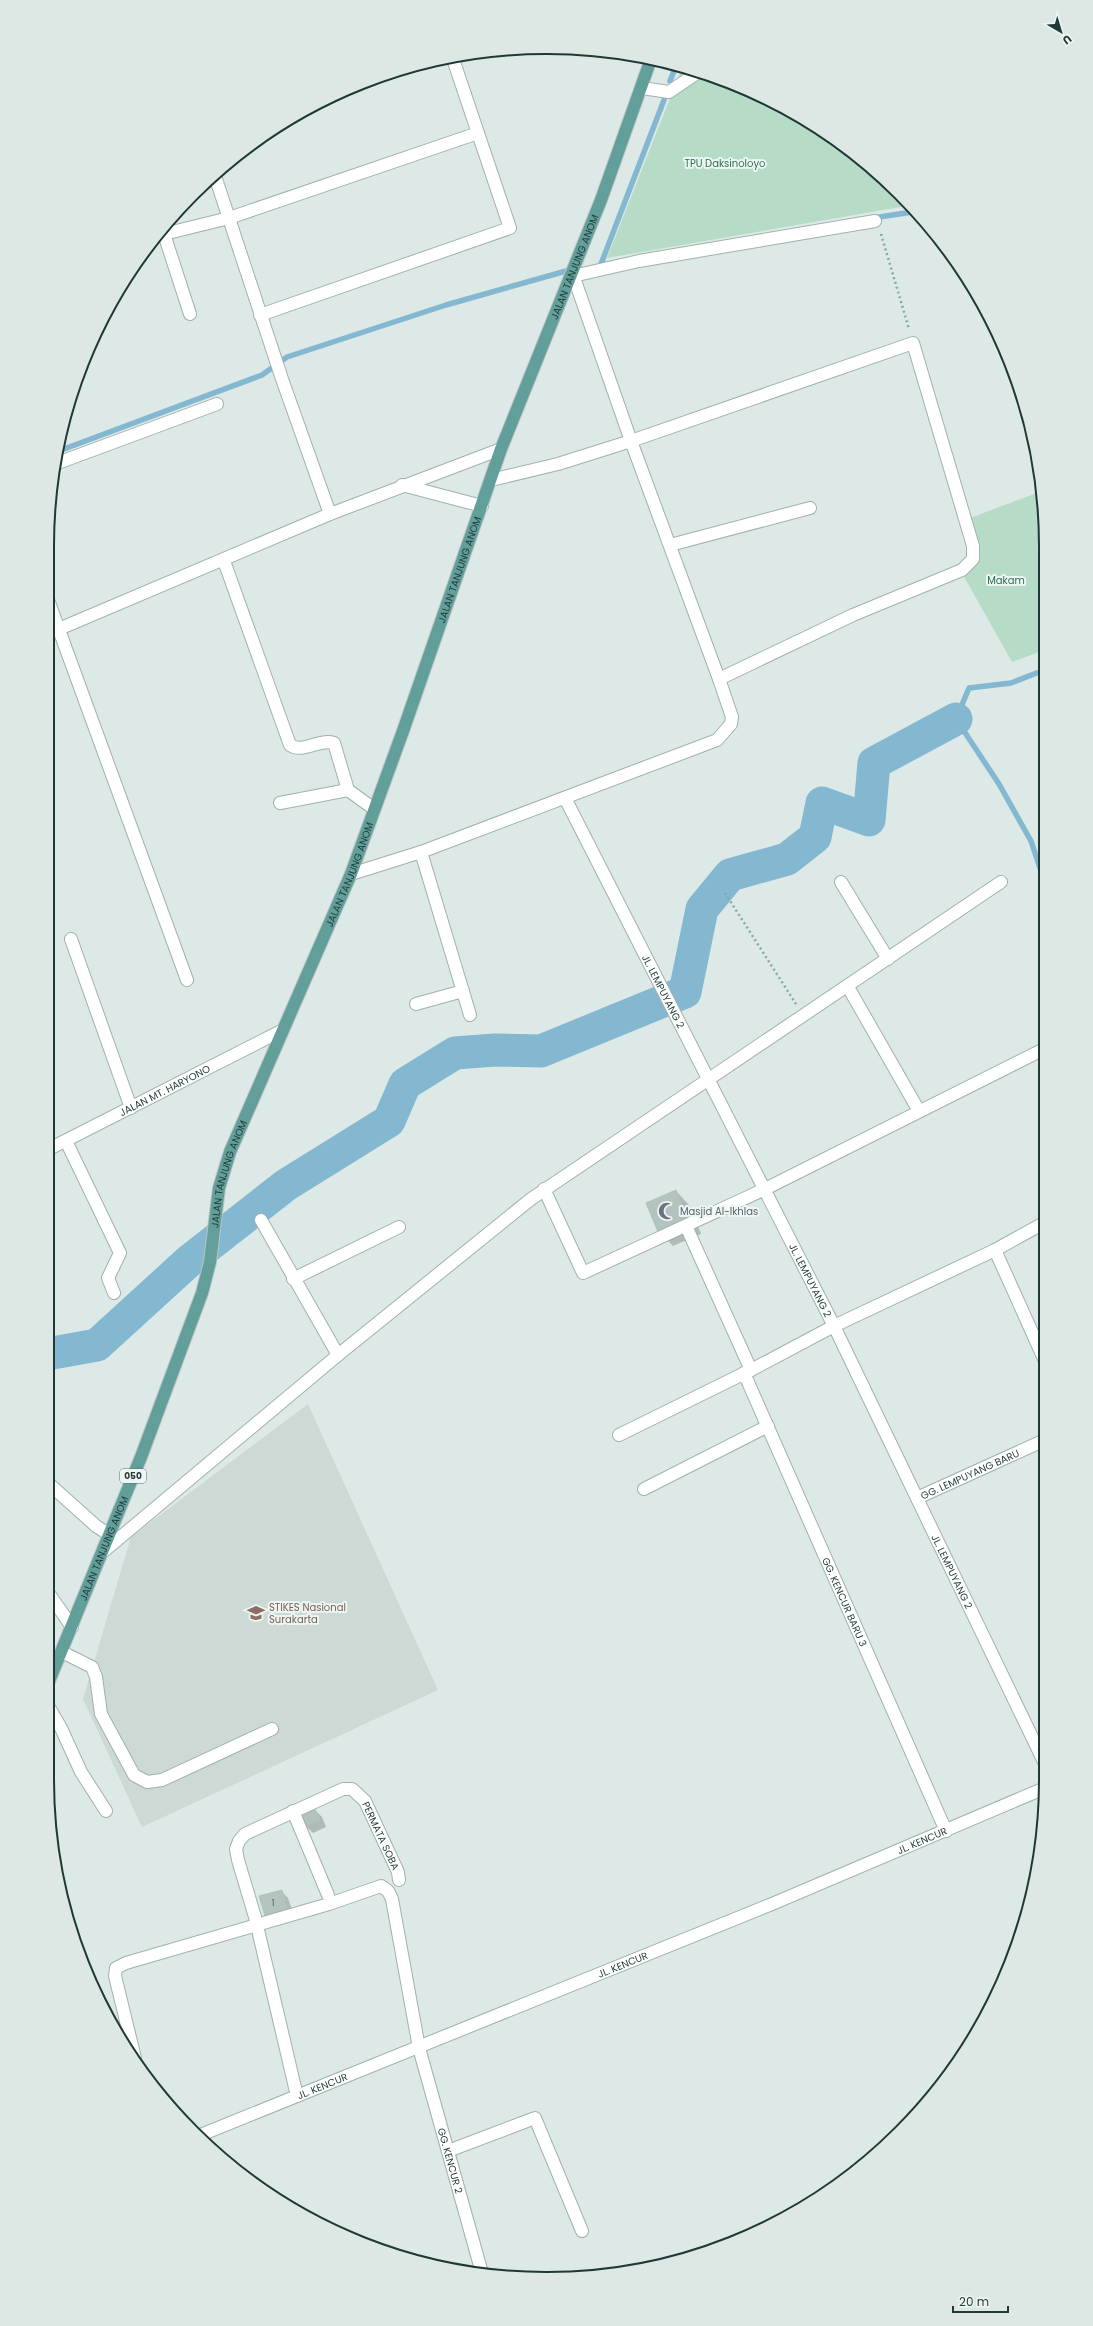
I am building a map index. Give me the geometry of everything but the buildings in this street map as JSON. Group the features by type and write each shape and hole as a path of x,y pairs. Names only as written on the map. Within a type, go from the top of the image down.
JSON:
{"main road":[{"name":"JALAN TANJUNG ANOM","path":"54,1670 104,1551 176,1366 202,1293 210,1262 219,1188 230,1152 351,874 501,449 573,274 649,65"}],"street":[{"path":"260,315 510,228 454,62"},
{"path":"642,88 669,92 693,76"},
{"path":"169,231 229,218 478,133"},
{"path":"217,181 260,315 330,514"},
{"path":"351,874 421,852 565,798 717,740 725,732 731,724 732,717 631,441 573,274 639,261 875,221"},
{"path":"164,236 190,314"},
{"path":"491,480 558,464 631,441 913,343 974,546 973,559 962,570 853,615 719,679"},
{"path":"61,462 217,404"},
{"path":"54,632 224,561 330,514 402,485 501,449"},
{"path":"402,485 482,506"},
{"path":"670,545 810,508"},
{"path":"224,561 290,746 299,749 320,742 334,743 348,790 374,809"},
{"path":"54,616 187,980"},
{"path":"280,803 348,790"},
{"name":"JL. LEMPUYANG 2","path":"565,798 709,1078 834,1326 1039,1752"},
{"path":"421,852 470,1015"},
{"path":"841,882 888,959"},
{"path":"104,1551 338,1355 544,1189 848,987 1001,882"},
{"path":"71,939 131,1108"},
{"path":"848,987 919,1111"},
{"path":"416,1004 463,991"},
{"name":"JALAN MT. HARYONO","path":"54,1147 283,1030"},
{"path":"544,1189 583,1273 765,1189 1039,1051"},
{"path":"66,1141 120,1253 108,1278 114,1293"},
{"path":"261,1220 293,1279 338,1355"},
{"name":"GG. KENCUR BARU 3","path":"686,1226 748,1371 768,1426 946,1831"},
{"path":"619,1435 748,1371 834,1326 994,1250 1039,1226"},
{"path":"293,1279 399,1228"},
{"path":"994,1250 1039,1348"},
{"path":"644,1489 768,1426"},
{"name":"GG. LEMPUYANG BARU","path":"916,1498 1039,1443"},
{"path":"54,1488 96,1526 110,1535"},
{"path":"54,1601 72,1627"},
{"path":"62,1652 92,1667 96,1677 101,1714 134,1775 147,1782 162,1780 272,1729"},
{"path":"54,1716 61,1728 80,1772 106,1811"},
{"name":"PERMATA SOBA","path":"297,2096 256,1924 238,1860 236,1849 239,1841 245,1834 343,1789 352,1789 365,1801 398,1872 399,1880"},
{"name":"JL. KENCUR","path":"204,2134 419,2048 946,1831 1039,1791"},
{"path":"293,1812 328,1895"},
{"name":"GG. KENCUR 2","path":"130,2043 115,1976 116,1968 126,1963 176,1950 256,1924 329,1904 381,1886 385,1888 392,1899 419,2048 481,2268"},
{"path":"448,2151 535,2118 582,2231"}],"path":[{"path":"875,221 881,232 913,343"},
{"path":"725,893 804,1016"}],"shaded area":[{"name":"STIKES Nasional Surakarta","path":"308,1404 438,1690 142,1827 83,1699 131,1537"}],"green space":[{"name":"TPU Daksinoloyo","path":"680,73 735,91 793,120 846,156 871,176 903,207 607,258"},
{"name":"Makam","path":"1034,494 1036,497 1039,546 1039,652 1012,662 962,573 969,568 970,518"}],"waterway":[{"path":"670,81 674,71"},
{"path":"601,264 664,100"},
{"path":"873,218 908,213"},
{"path":"63,449 262,375 287,357 446,305 566,271"},
{"path":"1039,672 1011,683 969,688 956,719 999,784 1031,841 1039,865"},
{"path":"54,1353 97,1345 189,1261 286,1185 389,1121 405,1084 455,1053 495,1050 541,1051 685,992 702,909 730,875 787,859 815,837 822,803 869,820 874,763 956,719"}],"place":[{"name":"Masjid Al-Ikhlas","path":"667,1211"},
{"name":"STIKES Nasional Surakarta","path":"256,1613"}]}
